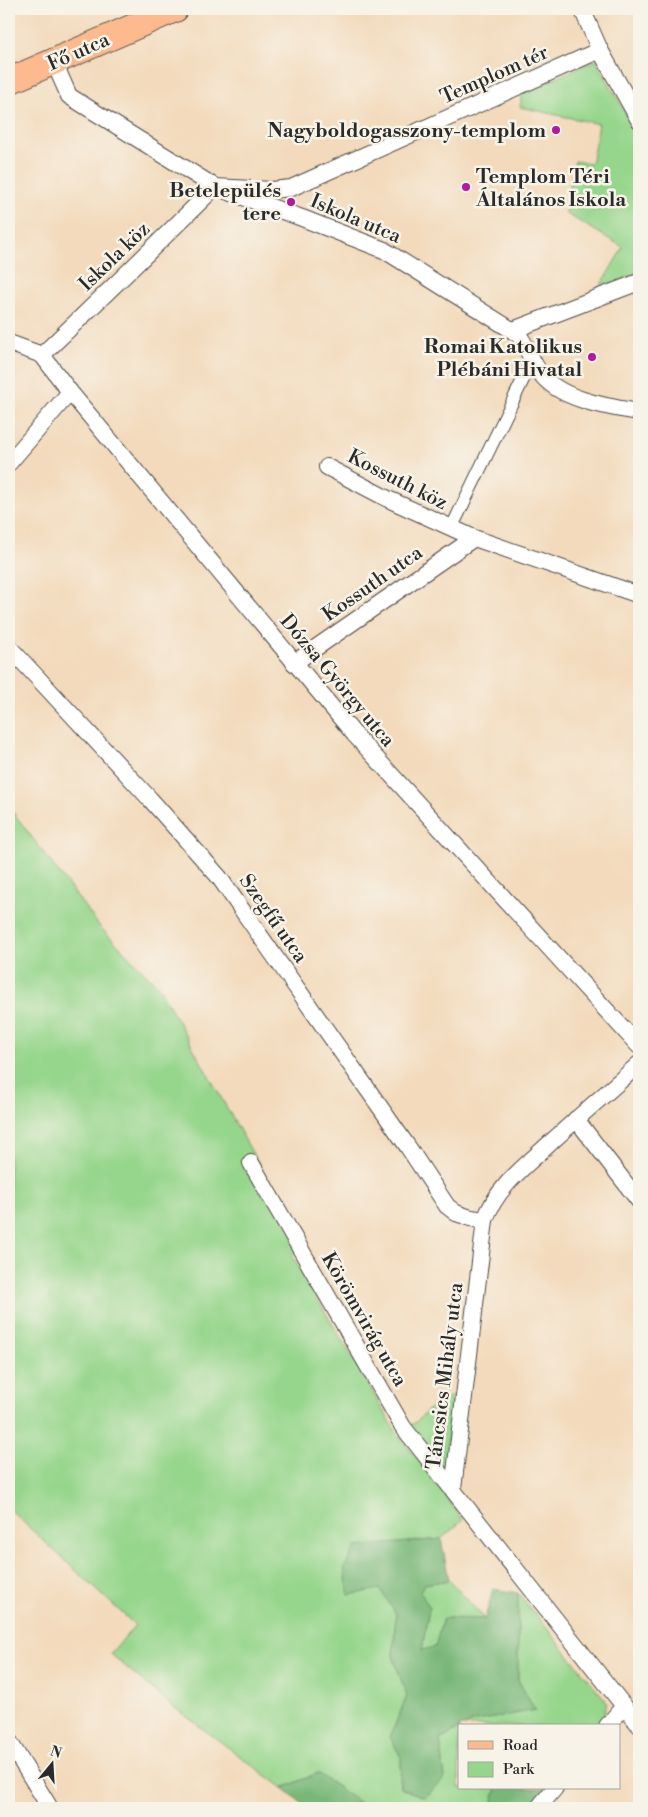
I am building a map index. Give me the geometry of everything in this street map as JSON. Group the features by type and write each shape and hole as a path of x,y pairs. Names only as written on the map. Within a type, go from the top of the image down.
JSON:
{"main road":[{"name":"Fő utca","path":"9,81 175,9"}],"street":[{"path":"582,9 600,50 639,120"},
{"name":"Templom tér","path":"215,186 272,190 291,188 600,50"},
{"name":"Iskola utca","path":"54,62 69,96 215,186 384,250 513,330 525,343 532,361 542,376 552,386 570,395 639,412"},
{"name":"Iskola köz","path":"42,355 215,186"},
{"path":"513,330 639,282"},
{"path":"9,343 42,355"},
{"name":"Dózsa György utca","path":"42,355 70,392 354,734 639,1046"},
{"path":"532,361 451,529 639,595"},
{"path":"9,463 70,392"},
{"name":"Kossuth köz","path":"327,467 451,529"},
{"name":"Kossuth utca","path":"294,663 474,538"},
{"name":"Szegfű utca","path":"9,647 150,799 219,877 408,1147 447,1206 456,1213 485,1220"},
{"name":"Táncsics Mihály utca","path":"639,1064 516,1174 497,1195 490,1206 485,1220 452,1488 639,1725"},
{"path":"576,1119 639,1201"},
{"name":"Körömvirág utca","path":"251,1163 403,1427 452,1488"},
{"path":"609,1724 624,1706"},
{"path":"9,1740 50,1808"},
{"path":"538,1808 553,1790"}],"green space":[{"path":"596,60 639,137 639,273 604,286 601,285 623,247 565,213 573,198 568,194 575,161 591,164 599,124 520,107 522,93"},
{"path":"9,807 100,927 158,986 305,1246 292,1256 395,1430 463,1520 441,1539 356,1547 396,1614 393,1656 407,1696 390,1737 401,1757 400,1788 424,1797 445,1778 440,1740 458,1730 458,1790 496,1790 491,1808 367,1808 318,1773 283,1788 168,1703 111,1654 135,1625 9,1509"},
{"path":"462,1393 460,1412 451,1411 447,1445 456,1447 451,1484 406,1428 416,1422 435,1403"},
{"path":"441,1539 449,1580 425,1584 420,1591 429,1608 422,1650 435,1647 443,1618 485,1619 493,1589 518,1593 518,1680 535,1710 468,1724 458,1724 458,1730 440,1740 445,1778 424,1797 400,1788 401,1757 390,1737 407,1696 393,1656 396,1614 380,1589 349,1595 344,1568 356,1547"},
{"path":"449,1580 485,1619 443,1618 435,1648 422,1650 429,1608 419,1592 425,1584"},
{"path":"518,1593 607,1702 602,1724 468,1724 534,1710 518,1680"},
{"path":"318,1773 367,1808 308,1808 283,1788"},
{"path":"496,1790 547,1790 533,1808 491,1808"}],"place":[{"name":"Nagyboldogasszony-templom","path":"556,130"},
{"name":"Templom Téri Általános Iskola","path":"466,187"},
{"name":"Betelepülés tere","path":"291,202"},
{"name":"Romai Katolikus Plébáni Hivatal","path":"592,357"}]}
